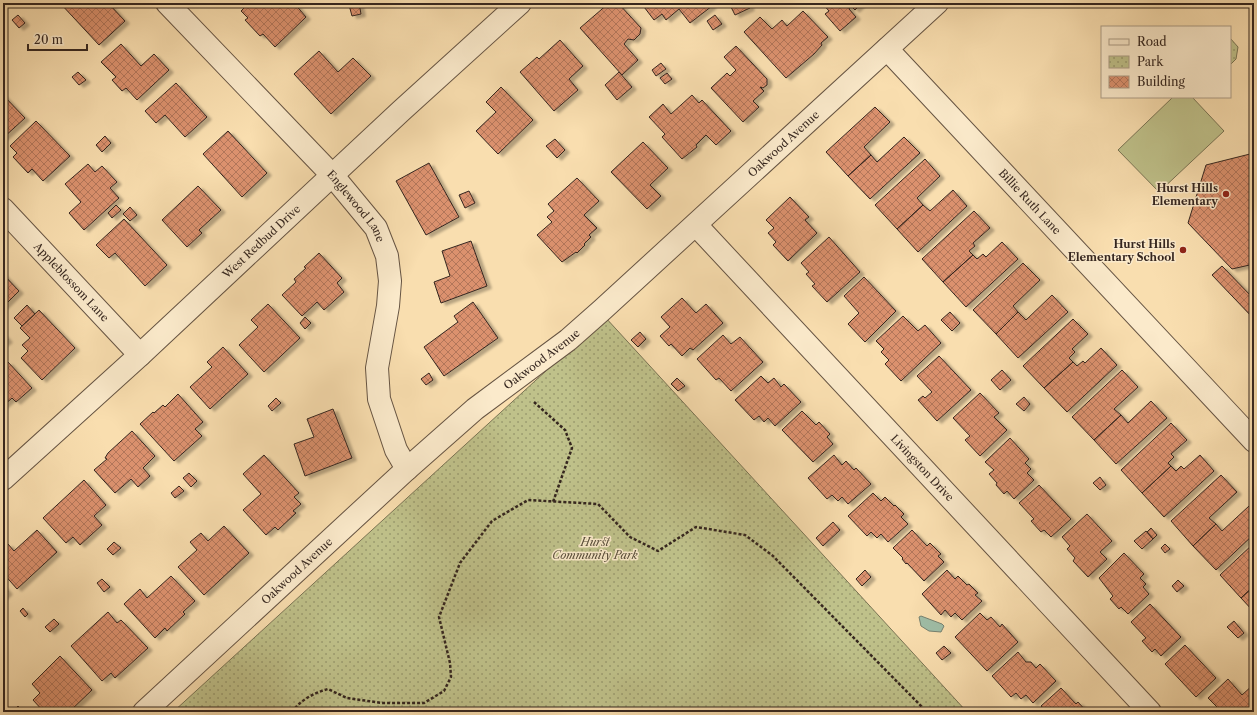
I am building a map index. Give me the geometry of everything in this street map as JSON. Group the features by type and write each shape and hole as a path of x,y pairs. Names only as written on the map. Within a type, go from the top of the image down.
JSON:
{"street":[{"name":"Englewood Lane","path":"167,3 333,176 376,228 387,256 390,281 388,306 377,368 379,399 396,450 407,469"},
{"name":"West Redbud Drive","path":"3,480 140,355 401,111 520,3"},
{"name":"Oakwood Avenue","path":"144,712 407,469 475,409 568,340 696,225 937,3"},
{"name":"Billie Ruth Lane","path":"887,49 1254,441"},
{"name":"Appleblossom Lane","path":"3,209 140,355"},
{"name":"Livingston Drive","path":"696,225 1150,712"}],"path":[{"path":"534,402 565,430 572,448 553,502"},
{"path":"292,712 297,704 317,692 328,689 348,698 382,703 424,703 444,691 451,677 451,670 439,617 460,563 492,522 528,500 598,504 630,537 658,551 696,527 744,535 773,556 927,712"}],"green space":[{"path":"1231,39 1238,47 1236,59 1231,64"},
{"path":"1172,98 1193,98 1224,131 1159,192 1118,150"},
{"name":"Hurst Community Park","path":"605,317 967,712 173,712"}],"shaded area":[{"path":"921,616 942,624 944,626 941,632 929,631 921,626 919,617"}],"building":[{"path":"60,3 100,3 105,8 109,4 125,21 99,45"},
{"path":"249,3 294,3 306,17 275,47 263,34 260,36 245,20 248,18 241,11"},
{"path":"359,3 361,14 352,16 349,5"},
{"path":"609,3 618,3 641,28 640,34 634,40 628,39 624,44 638,60 622,75 580,28"},
{"path":"641,3 709,3 712,6 690,23 679,9 666,20 662,14 654,20"},
{"path":"738,3 748,3 750,8 735,15 731,7"},
{"path":"822,3 862,3 855,10 851,6 849,9 856,17 840,31 825,14 829,11"},
{"path":"803,11 828,37 821,43 822,45 814,54 786,78 744,32 760,17 772,29 782,20 787,26"},
{"path":"18,15 25,23 19,28 12,20"},
{"path":"715,15 722,24 713,30 707,21"},
{"path":"560,40 583,66 569,79 578,90 554,111 520,72 537,57 539,59"},
{"path":"121,44 141,66 154,54 169,70 137,100 126,88 122,91 112,80 116,77 101,62"},
{"path":"736,46 767,79 767,85 763,88 760,87 764,91 753,101 759,107 743,122 711,88 727,73 730,76 736,70 724,57"},
{"path":"319,51 338,72 353,58 371,76 331,114 294,74"},
{"path":"661,63 666,69 656,76 652,70"},
{"path":"78,72 86,80 79,85 72,77"},
{"path":"619,72 632,87 617,100 605,85"},
{"path":"667,73 672,79 665,84 660,78"},
{"path":"176,83 207,117 185,137 165,115 156,123 145,111"},
{"path":"501,87 533,120 498,154 476,131 496,112 486,102"},
{"path":"3,95 25,118 3,138"},
{"path":"692,95 699,103 702,100 731,131 716,145 706,135 696,145 697,147 682,159 662,137 665,134 649,117 663,104 671,114"},
{"path":"875,107 890,122 864,147 871,155 848,176 826,152"},
{"path":"36,121 70,156 43,181 32,169 28,173 13,157 17,153 10,146"},
{"path":"228,131 267,173 242,197 203,154"},
{"path":"105,136 111,143 102,152 96,145"},
{"path":"904,137 920,153 870,199 848,176 871,155 877,162"},
{"path":"555,139 565,150 557,158 546,146"},
{"path":"643,142 668,168 650,185 661,196 647,209 611,172"},
{"name":"Hurst Hills Elementary","path":"1254,153 1254,264 1232,269 1188,223 1206,165"},
{"path":"925,159 940,176 917,198 923,205 897,229 875,205"},
{"path":"429,163 459,217 426,235 396,181"},
{"path":"88,164 95,172 102,166 117,182 110,188 119,198 84,230 69,213 81,202 65,184"},
{"path":"577,178 599,201 584,215 597,228 589,235 591,237 577,253 576,252 562,262 537,235 552,222 547,217 554,211 548,204"},
{"path":"198,186 221,210 199,230 202,233 187,247 162,220"},
{"path":"953,190 967,206 918,252 897,229 923,205 930,211"},
{"path":"469,191 475,203 465,208 459,195"},
{"path":"790,197 809,217 805,220 817,233 788,261 773,245 776,242 768,233 774,228 766,220"},
{"path":"116,205 121,210 112,218 108,213"},
{"path":"130,207 137,215 130,221 123,214"},
{"path":"974,211 990,228 973,243 975,246 969,251 973,255 943,282 922,259"},
{"path":"124,219 167,265 145,286 115,253 109,258 96,245"},
{"path":"829,237 860,272 827,302 812,286 815,284 806,274 809,272 801,263"},
{"path":"471,241 487,286 441,303 434,282 450,276 442,251"},
{"path":"1002,242 1018,259 966,307 943,282 973,255 977,259 983,254 986,257"},
{"path":"319,253 342,278 337,283 344,292 324,310 317,302 302,316 282,295 296,282 294,279 306,268 304,267"},
{"path":"1023,263 1040,280 1013,306 1018,312 996,334 973,310"},
{"path":"1222,266 1254,299 1254,319 1212,275"},
{"path":"3,274 19,291 3,307"},
{"path":"864,277 896,311 865,342 848,324 859,313 844,296"},
{"path":"1052,295 1068,312 1018,358 996,334 1018,312 1026,320"},
{"path":"682,298 696,313 706,304 723,323 693,350 690,348 682,356 671,344 669,346 660,336 670,327 661,317"},
{"path":"473,302 498,338 444,376 424,347 458,322 454,316"},
{"path":"268,304 300,338 264,372 239,345 258,327 251,320"},
{"path":"27,305 35,314 22,326 14,318"},
{"path":"39,310 75,348 42,380 21,358 28,351 22,345 30,338 20,328"},
{"path":"950,312 960,323 952,331 941,320"},
{"path":"903,316 918,331 925,325 941,343 901,381 885,364 889,360 881,352 884,349 876,341"},
{"path":"305,317 311,323 305,329 300,323"},
{"path":"1073,319 1088,334 1072,349 1075,352 1069,358 1073,362 1044,388 1023,366"},
{"path":"640,332 646,339 638,347 631,340"},
{"path":"3,334 8,340 3,344"},
{"path":"723,335 731,344 740,337 763,362 731,391 719,378 716,380 697,359"},
{"path":"223,347 248,374 210,409 190,387 212,367 207,362"},
{"path":"1101,348 1117,365 1067,412 1044,388 1073,362 1077,366 1083,361 1085,363"},
{"path":"939,356 971,390 937,421 918,400 923,396 925,398 932,392 917,376"},
{"path":"8,362 32,388 16,402 12,398 3,406 3,366"},
{"path":"1002,370 1011,380 1000,390 991,380"},
{"path":"1122,370 1138,387 1114,409 1121,415 1094,440 1072,417"},
{"path":"429,373 433,380 426,385 421,379"},
{"path":"761,376 768,383 774,378 781,387 784,384 801,402 775,426 768,418 764,422 759,416 754,420 735,400"},
{"path":"677,378 685,386 678,391 671,384"},
{"path":"980,393 999,413 994,417 1007,430 980,456 965,440 970,436 953,418"},
{"path":"178,394 203,422 195,429 202,436 174,461 140,424 163,405 165,407"},
{"path":"1024,397 1030,404 1024,411 1016,404"},
{"path":"276,398 281,403 272,411 268,406"},
{"path":"1151,401 1167,418 1116,464 1094,440 1121,415 1128,423"},
{"path":"333,409 352,458 305,476 294,444 314,437 307,419"},
{"path":"802,411 816,425 819,422 830,434 827,437 833,444 813,462 782,430"},
{"path":"1171,423 1187,440 1171,454 1174,457 1168,463 1171,466 1142,493 1121,470"},
{"path":"132,431 155,456 143,468 150,476 138,487 131,479 115,493 94,470 107,459 105,458 108,453"},
{"path":"1010,438 1029,459 1025,463 1031,469 1027,473 1034,480 1014,499 1007,491 1004,494 996,485 997,483 989,474 994,470 985,462"},
{"path":"264,455 299,493 294,497 301,504 293,511 296,513 278,530 275,527 266,535 243,510 261,494 243,474"},
{"path":"834,455 842,465 846,461 854,470 856,468 871,484 848,504 842,497 838,501 832,495 827,499 808,478"},
{"path":"1200,455 1214,471 1164,517 1142,493 1171,466 1176,471 1181,466 1184,469"},
{"path":"189,473 197,481 191,487 183,478"},
{"path":"1221,475 1237,492 1209,518 1216,524 1193,546 1171,521"},
{"path":"1100,477 1106,485 1100,490 1093,483"},
{"path":"84,480 106,505 94,516 102,525 80,545 73,537 66,543 43,518"},
{"path":"1039,485 1071,519 1051,537 1044,530 1041,532 1031,521 1034,519 1019,503"},
{"path":"179,486 184,491 175,498 171,493"},
{"path":"873,493 881,501 885,497 894,506 895,505 904,514 901,517 908,524 888,542 881,534 877,538 871,532 867,536 848,516"},
{"path":"1249,506 1254,511 1254,534 1216,570 1193,546 1216,524 1222,531"},
{"path":"1087,514 1112,541 1100,552 1107,559 1088,577 1073,561 1075,558 1067,549 1070,546 1062,537"},
{"path":"833,522 840,530 823,546 816,538"},
{"path":"224,526 249,553 204,595 178,567 197,550 190,542 201,533 208,541"},
{"path":"1151,528 1157,535 1153,539 1147,532"},
{"path":"37,530 57,552 17,589 3,573 3,548 8,544 14,551"},
{"path":"912,530 927,546 930,543 941,554 938,556 944,562 924,581 907,563 906,564 902,559 903,558 893,548"},
{"path":"1146,531 1153,539 1142,549 1134,541"},
{"path":"114,542 121,548 113,555 107,549"},
{"path":"1254,543 1254,586 1241,598 1220,575"},
{"path":"1165,544 1170,549 1165,553 1161,548"},
{"path":"1124,553 1144,574 1140,578 1146,584 1143,587 1149,594 1128,614 1121,607 1119,609 1110,599 1113,596 1099,578"},
{"path":"865,570 871,577 862,586 856,579"},
{"path":"947,570 955,579 958,576 967,585 969,584 978,593 975,595 982,601 962,620 955,613 951,617 945,610 941,615 922,594"},
{"path":"171,576 195,601 183,612 185,614 167,631 165,628 155,638 124,604 140,589 147,598"},
{"path":"102,579 110,587 104,592 97,583"},
{"path":"1178,580 1184,586 1177,592 1172,586"},
{"path":"3,586 8,592 3,597"},
{"path":"1254,586 1254,612 1241,598"},
{"path":"1150,604 1181,637 1161,656 1155,649 1152,652 1142,641 1146,638 1131,622"},
{"path":"23,608 28,614 25,617 20,611"},
{"path":"108,612 117,623 121,620 148,648 115,678 111,673 102,681 71,646"},
{"path":"980,613 987,620 991,617 1000,627 1002,624 1018,642 987,671 955,637"},
{"path":"54,619 59,624 50,632 45,627"},
{"path":"1234,621 1244,633 1238,638 1227,627"},
{"path":"1185,645 1216,678 1196,697 1165,664"},
{"path":"944,646 951,653 942,660 936,653"},
{"path":"1018,652 1026,662 1031,662 1036,668 1040,664 1056,681 1033,703 1026,695 1021,699 1016,693 1011,697 992,676"},
{"path":"60,656 92,690 69,712 44,712 33,700 40,693 32,684"},
{"path":"1228,679 1242,695 1254,684 1254,712 1222,712 1208,698"},
{"path":"1061,688 1076,704 1078,702 1087,712 1046,712 1041,706"},
{"path":"18,706 23,712 12,712"}],"place":[{"name":"Hurst Hills Elementary","path":"1226,194"},
{"name":"Hurst Hills Elementary School","path":"1183,250"}]}
